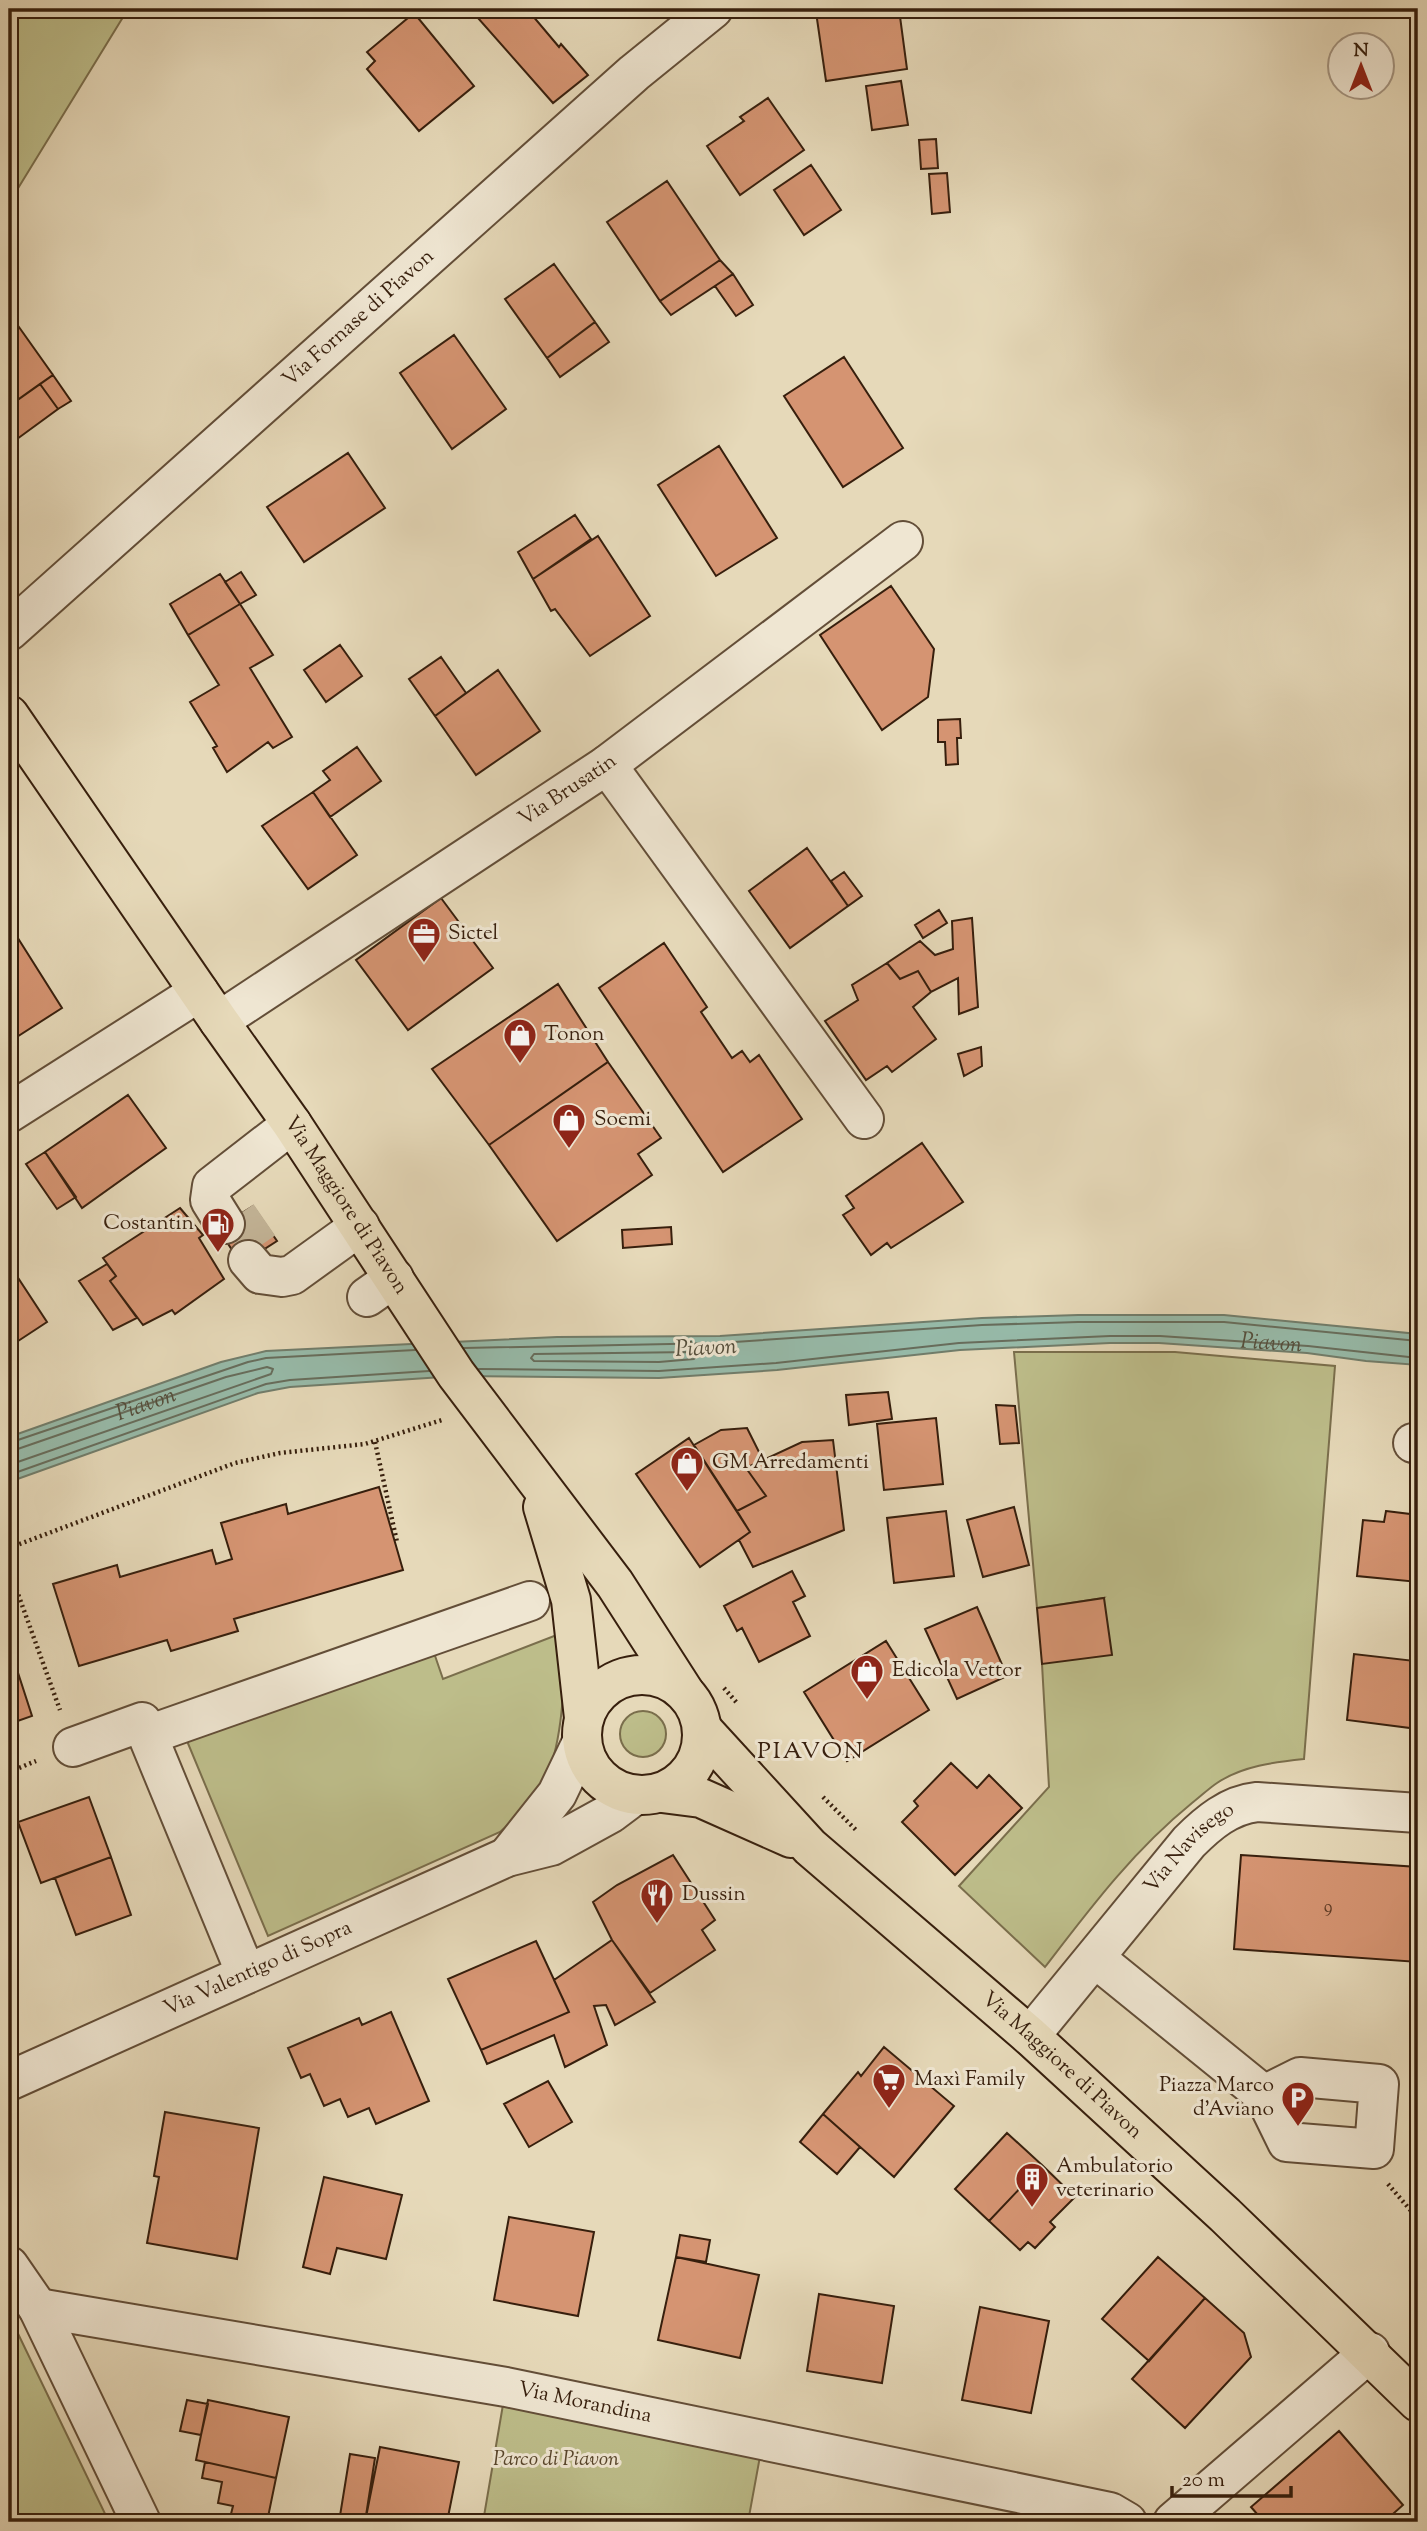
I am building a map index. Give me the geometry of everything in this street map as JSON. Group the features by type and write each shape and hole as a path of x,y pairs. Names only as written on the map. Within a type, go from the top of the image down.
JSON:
{"main road":[{"name":"Via Maggiore di Piavon","path":"9,715 360,1226 381,1288 427,1330 456,1402 523,1464 615,1584 697,1710 703,1730 810,1847 1030,2036 1225,2215 1370,2352 1418,2402"},
{"path":"523,1464 545,1511 571,1600 581,1675 582,1731 587,1763 599,1779 616,1790 701,1798 810,1847"},
{"path":"582,1731 593,1699 608,1685 627,1676 648,1675 668,1680 685,1693"},
{"path":"649,1794 680,1783 693,1768 701,1750 703,1730"}],"street":[{"name":"Via Fornase di Piavon","path":"9,631 623,83 713,9"},
{"name":"Via Brusatin","path":"9,1113 209,1007 607,765 903,541"},
{"path":"607,765 864,1119"},
{"path":"232,1219 210,1200 212,1186 292,1124"},
{"path":"255,1255 278,1266 300,1270 360,1226"},
{"path":"148,1735 530,1601"},
{"path":"73,1747 142,1722 246,1974"},
{"name":"Via Valentigo di Sopra","path":"507,1857 557,1794 582,1731"},
{"name":"Via Valentigo di Sopra","path":"9,2081 507,1857 551,1846 649,1794"},
{"name":"Via Navisego","path":"1030,2036 1189,1842 1203,1827 1238,1806 1256,1802 1418,1813"},
{"path":"1095,1958 1264,2095"},
{"path":"9,2266 38,2308 141,2522"},
{"name":"Via Morandina","path":"38,2308 506,2387 1110,2512 1127,2522"},
{"path":"1173,2522 1370,2352"}],"path":[{"path":"9,1548 235,1463 280,1453 374,1442 449,1418 456,1402"},
{"path":"374,1442 397,1542"},
{"path":"9,1569 73,1747 9,1772"},
{"path":"723,1687 738,1705"},
{"path":"813,1788 862,1836"}],"green space":[{"path":"9,9 128,9 9,203"},
{"path":"1014,1352 1175,1352 1335,1366 1304,1759 1248,1769 1227,1777 1210,1788 1171,1821 1132,1860 1045,1967 959,1886 1049,1787 1042,1664 1104,1598 1037,1608"},
{"path":"567,1631 562,1707 556,1747 545,1780 519,1814 500,1832 268,1936 187,1741 433,1650 443,1679"},
{"path":"643,1711 659,1718 666,1734 659,1750 643,1757 627,1750 620,1734 627,1718"},
{"path":"9,2315 109,2522 9,2522"},
{"name":"Parco di Piavon","path":"506,2387 763,2440 748,2522 483,2522"}],"water":[{"name":"Piavon","path":"1224,1315 1418,1334 1418,1365 1307,1353 1159,1343 1110,1343 960,1350 777,1370 659,1378 458,1376 290,1387 258,1393 9,1482 9,1437 221,1362 266,1351 557,1337 720,1336 982,1318"}],"building":[{"path":"470,9 527,9 559,47 561,44 588,75 553,103"},
{"path":"840,9 899,9 907,69 826,81 816,12"},
{"path":"414,13 474,86 419,131 367,69 375,61 367,52"},
{"path":"901,81 908,125 872,130 866,86"},
{"path":"768,98 804,150 740,195 707,146 744,121 740,117"},
{"path":"936,139 938,168 921,169 919,140"},
{"path":"811,165 841,210 804,235 774,190"},
{"path":"947,173 950,212 932,214 929,174"},
{"path":"667,181 720,260 660,301 607,222"},
{"path":"720,260 733,274 671,315 660,301"},
{"path":"554,264 595,322 547,358 505,299"},
{"path":"733,274 753,305 736,316 715,286"},
{"path":"9,313 53,375 9,406"},
{"path":"595,322 609,342 560,377 547,358"},
{"path":"454,335 506,409 452,449 400,373"},
{"path":"844,357 903,448 843,487 784,396"},
{"path":"53,375 71,401 58,409 40,384"},
{"path":"40,384 58,409 13,442 9,437 9,406"},
{"path":"719,446 777,538 716,576 658,485"},
{"path":"348,453 385,508 304,562 267,507"},
{"path":"575,515 591,539 533,579 518,552"},
{"path":"598,536 650,616 590,656 555,609 551,611 533,579"},
{"path":"241,572 256,595 240,604 225,582"},
{"path":"220,574 240,604 188,635 170,604"},
{"path":"891,586 934,649 928,697 882,730 820,635"},
{"path":"240,604 273,655 250,668 292,737 273,748 268,742 227,772 213,748 217,746 190,702 219,685 188,635"},
{"path":"340,645 362,676 326,702 304,670"},
{"path":"441,657 466,693 435,716 409,679"},
{"path":"498,670 540,731 476,775 435,716"},
{"path":"960,719 961,738 957,738 958,764 946,765 945,742 938,742 938,720"},
{"path":"357,747 381,781 330,817 313,792 330,780 323,771"},
{"path":"313,792 357,855 308,889 262,826"},
{"path":"807,848 848,906 790,948 749,891"},
{"path":"844,872 862,896 848,906 831,881"},
{"name":"Sictel","path":"441,898 493,968 408,1030 356,960"},
{"path":"939,910 947,923 923,938 915,925"},
{"path":"972,918 978,1007 959,1014 958,978 931,992 918,971 900,979 887,963 920,941 935,955 953,949 952,921"},
{"path":"9,924 62,1008 9,1042"},
{"path":"664,943 707,1007 701,1012 732,1058 742,1051 750,1062 759,1055 802,1119 723,1172 599,988"},
{"path":"887,963 900,979 918,971 931,992 913,1007 936,1039 892,1072 887,1066 866,1080 825,1021 858,1000 852,985"},
{"name":"Tonon","path":"558,984 608,1062 489,1145 432,1069"},
{"path":"981,1047 982,1066 964,1076 958,1054"},
{"name":"Soemi","path":"608,1062 661,1138 638,1154 652,1175 557,1241 489,1145"},
{"path":"128,1095 166,1148 82,1208 45,1152"},
{"path":"922,1143 963,1202 891,1248 887,1243 871,1255 843,1215 854,1208 846,1196"},
{"path":"45,1152 76,1197 57,1209 26,1164"},
{"path":"253,1206 277,1241 241,1264 218,1228"},
{"path":"180,1208 203,1235 199,1238 224,1279 175,1314 172,1310 143,1325 110,1281 116,1276 103,1258"},
{"path":"671,1227 672,1244 623,1248 622,1230"},
{"path":"9,1264 47,1322 9,1347"},
{"path":"107,1264 116,1276 110,1281 137,1318 113,1330 79,1281"},
{"path":"888,1392 892,1419 849,1425 846,1395"},
{"path":"996,1405 1015,1406 1019,1443 1000,1444"},
{"path":"936,1418 943,1484 884,1490 877,1424"},
{"path":"747,1428 763,1460 746,1468 766,1496 737,1511 694,1445 721,1430"},
{"name":"GM Arredamenti","path":"689,1438 750,1532 700,1567 636,1474"},
{"path":"833,1440 844,1530 753,1567 739,1540 750,1532 737,1511 766,1496 746,1468 802,1442"},
{"path":"379,1487 403,1570 234,1619 238,1631 171,1651 167,1640 79,1666 53,1584 117,1565 120,1577 212,1550 216,1564 232,1559 221,1523 286,1504 288,1514"},
{"path":"1014,1507 1029,1565 983,1577 967,1520"},
{"path":"946,1511 954,1576 894,1583 887,1518"},
{"path":"1386,1511 1418,1515 1418,1582 1357,1576 1363,1520 1384,1522"},
{"path":"792,1571 805,1596 793,1602 810,1636 759,1662 742,1628 737,1631 724,1606"},
{"path":"1104,1598 1112,1655 1042,1664 1037,1608"},
{"path":"977,1607 1007,1676 957,1699 925,1629"},
{"name":"Edicola Vettor","path":"886,1641 929,1710 847,1761 804,1692"},
{"path":"9,1645 32,1716 9,1724"},
{"path":"1415,1653 1418,1653 1418,1729 1347,1720 1354,1654 1414,1661"},
{"path":"951,1763 977,1788 989,1775 1022,1808 955,1875 902,1822 918,1806 914,1801"},
{"path":"89,1797 111,1857 41,1883 18,1822"},
{"name":"Dussin","path":"673,1855 715,1920 702,1930 715,1950 650,1993 612,1940 593,1902 617,1885"},
{"path":"1241,1855 1418,1867 1418,1962 1234,1949"},
{"path":"111,1857 131,1915 76,1935 55,1878"},
{"path":"612,1940 655,2002 615,2025 606,2005 594,2006 607,2045 565,2067 554,2035 487,2064 481,2050 569,2012 554,1980"},
{"path":"536,1941 569,2012 481,2050 448,1979"},
{"path":"391,2012 429,2101 376,2124 369,2108 348,2117 340,2099 324,2106 310,2074 301,2078 288,2048 359,2018 362,2025"},
{"name":"Maxì Family","path":"884,2047 954,2106 894,2177 823,2114 858,2072 861,2076"},
{"path":"548,2081 572,2122 529,2147 504,2104"},
{"path":"165,2112 259,2128 237,2259 147,2243 159,2177 154,2176"},
{"path":"823,2114 860,2147 837,2174 800,2142"},
{"path":"1007,2133 1042,2165 989,2221 955,2189"},
{"name":"Ambulatorio veterinario","path":"1042,2165 1075,2197 1050,2222 1055,2227 1035,2248 1028,2242 1020,2250 989,2221"},
{"path":"324,2177 402,2195 386,2259 337,2248 330,2274 303,2267"},
{"path":"509,2217 594,2232 578,2316 494,2300"},
{"path":"680,2235 710,2240 706,2262 676,2257"},
{"path":"676,2257 759,2275 740,2358 658,2340"},
{"path":"1158,2257 1205,2298 1149,2361 1102,2319"},
{"path":"819,2294 894,2306 882,2383 807,2371"},
{"path":"1205,2298 1244,2333 1251,2357 1185,2428 1132,2379"},
{"path":"980,2307 1049,2321 1031,2413 962,2400"},
{"path":"187,2400 208,2404 201,2435 180,2431"},
{"path":"208,2400 289,2417 276,2478 196,2460"},
{"path":"1339,2431 1403,2505 1384,2522 1264,2522 1251,2507"},
{"path":"380,2447 459,2462 447,2522 365,2522"},
{"path":"350,2454 375,2458 365,2522 339,2522"},
{"path":"205,2462 276,2478 267,2522 229,2522 233,2506 218,2503 222,2482 202,2478"}],"tunnel":[{"path":"238,1215 262,1250"}],"place":[{"name":"Sictel","path":"424,964"},
{"name":"Tonon","path":"520,1065"},
{"name":"Soemi","path":"569,1150"},
{"name":"Costantin","path":"218,1254"},
{"name":"GM Arredamenti","path":"687,1493"},
{"name":"Edicola Vettor","path":"867,1701"},
{"name":"Dussin","path":"657,1925"},
{"name":"Maxì Family","path":"889,2110"},
{"name":"Piazza Marco d'Aviano","path":"1298,2128"},
{"name":"Ambulatorio veterinario","path":"1032,2209"}],"district":[{"name":"PIAVON","path":"811,1752"}]}
